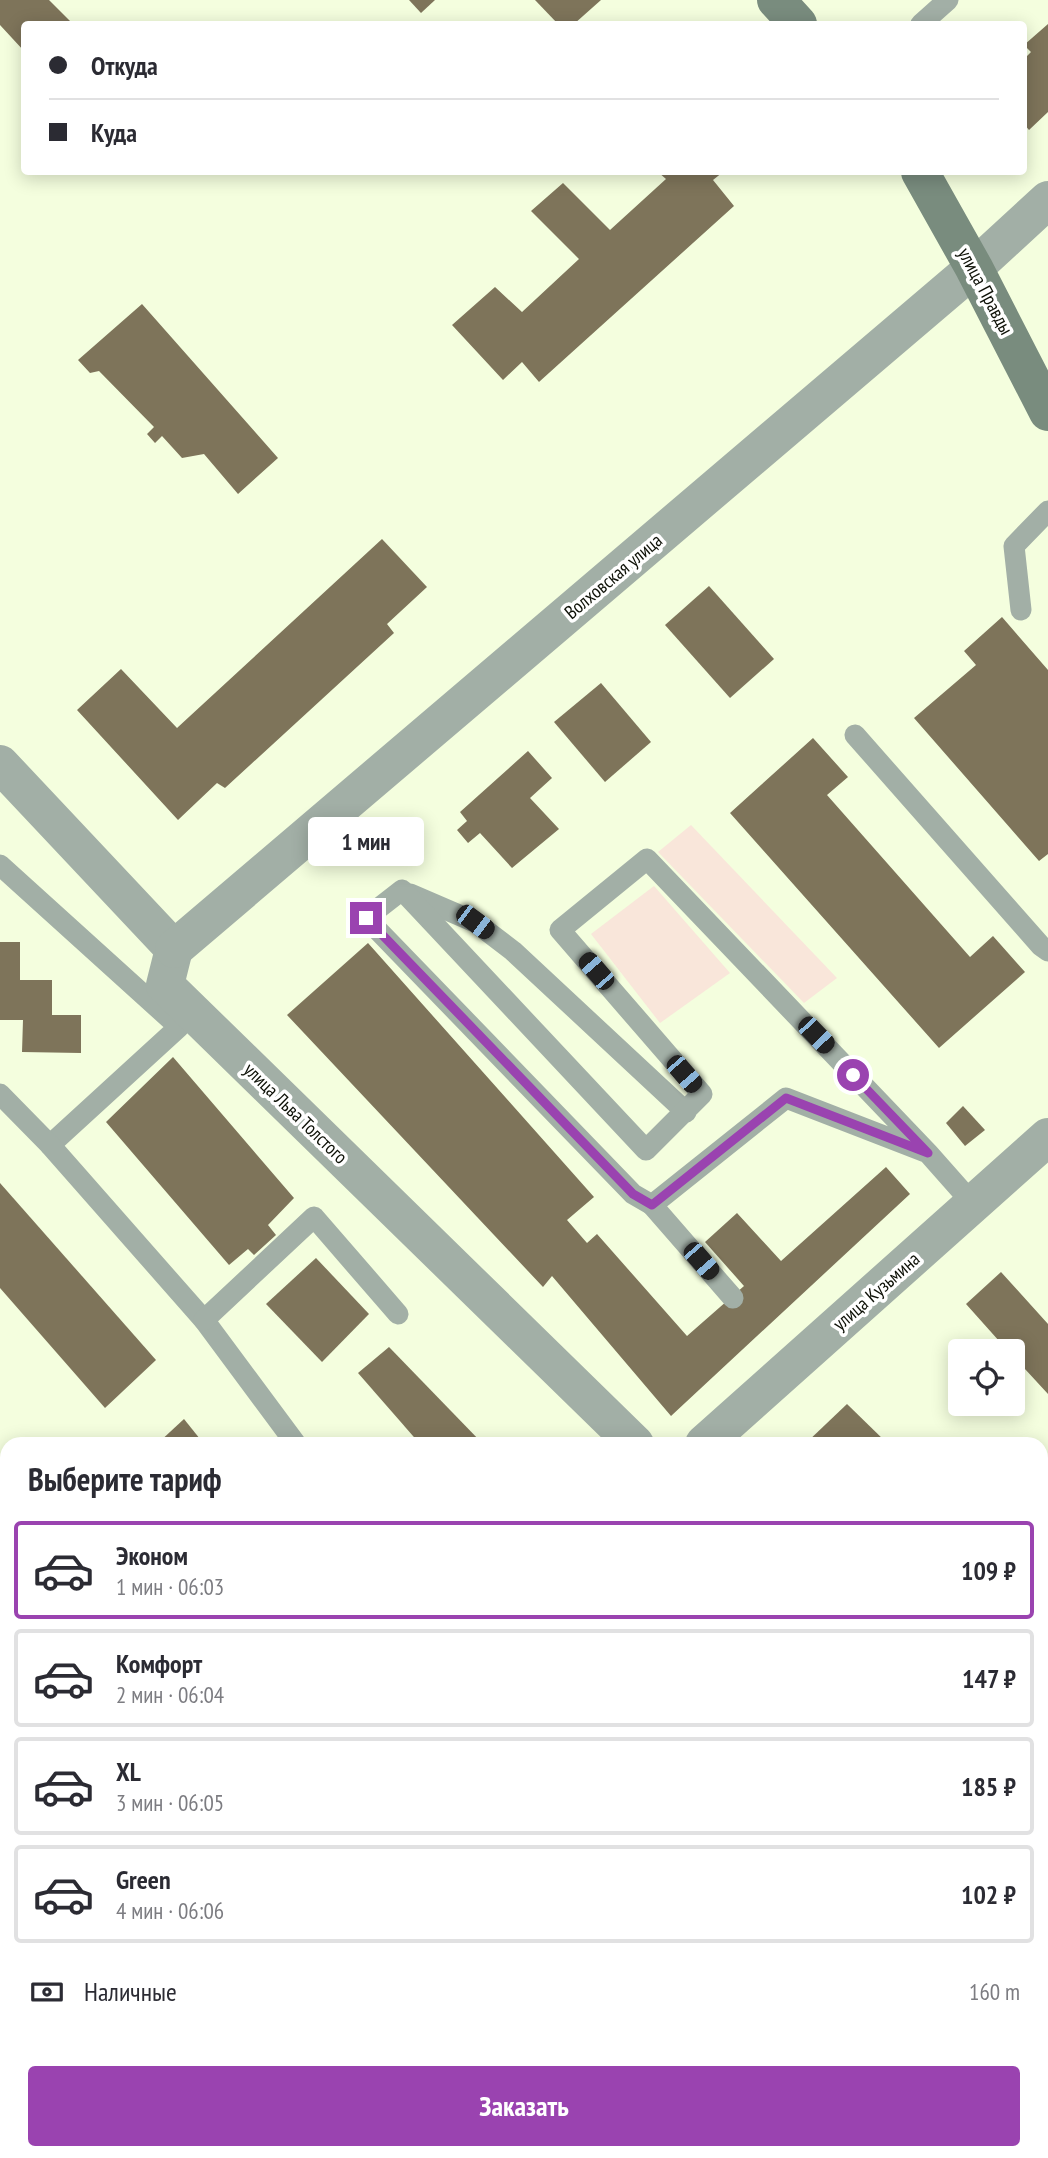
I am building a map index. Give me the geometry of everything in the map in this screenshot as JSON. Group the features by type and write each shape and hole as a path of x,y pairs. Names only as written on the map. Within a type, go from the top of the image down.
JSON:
{"main road":[{"path":"776,0 794,21"},
{"name":"улица Правды","path":"922,175 974,268 1048,412"}],"street":[{"name":"Волховская улица","path":"174,948 974,268 1048,200"},
{"path":"0,764 174,948"},
{"name":"улица Льва Толстого","path":"174,948 165,985 628,1437"},
{"name":"улица Кузьмина","path":"712,1437 1048,1137"}],"lane":[{"path":"924,21 948,0"},
{"path":"1021,610 1014,546 1048,511"},
{"path":"855,735 1048,951"},
{"path":"402,890 646,1150 702,1094 560,930 648,859 928,1153 974,1205"},
{"path":"0,865 179,1027 50,1145"},
{"path":"402,890 475,922 513,951 686,1112"},
{"path":"402,890 366,918 633,1194 652,1205 733,1297"},
{"path":"0,1094 50,1145 204,1321 291,1437"},
{"path":"652,1205 786,1098 928,1153"},
{"path":"204,1321 314,1217 398,1314"}],"shaded area":[{"path":"691,825 837,978 804,1003 658,852"},
{"path":"654,886 730,973 660,1023 591,934"}],"building":[{"path":"0,0 49,0 70,21 21,21 21,48 0,25"},
{"path":"409,0 435,0 421,13"},
{"path":"535,0 601,0 577,21 555,21"},
{"path":"1048,24 1048,112 1029,130 1027,56 1031,52 1027,48 1027,42"},
{"path":"661,175 719,175 713,180 734,206 539,382 522,362 503,380 452,325 495,287 522,312 579,259 531,211 563,183 610,230 666,179"},
{"path":"142,304 278,458 238,494 204,454 182,458 162,436 155,443 147,434 154,427 99,371 90,373 78,360"},
{"path":"382,539 427,587 387,624 394,633 225,788 217,783 178,820 77,710 121,669 177,728"},
{"path":"709,586 774,659 730,698 665,625"},
{"path":"1002,617 1048,670 1048,854 1039,861 914,718 976,665 964,651"},
{"path":"601,683 651,742 605,782 554,722"},
{"path":"813,738 848,777 827,795 970,957 993,936 1025,972 939,1048 730,813"},
{"path":"528,751 552,778 530,798 559,829 512,868 480,833 468,843 457,830 467,821 460,812"},
{"path":"0,942 20,942 20,980 52,980 52,1015 81,1015 81,1053 22,1052 23,1020 0,1020"},
{"path":"368,943 594,1197 567,1220 587,1243 597,1234 687,1336 744,1286 705,1242 737,1213 781,1261 886,1167 910,1194 671,1416 552,1276 543,1287 287,1015"},
{"path":"173,1057 294,1198 268,1225 276,1235 254,1255 248,1249 229,1265 106,1122"},
{"path":"963,1106 985,1130 965,1146 946,1123"},
{"path":"0,1183 156,1360 105,1408 0,1288"},
{"path":"316,1258 369,1314 322,1362 266,1304"},
{"path":"1001,1272 1048,1324 1048,1394 1025,1369 1025,1339 997,1339 966,1304"},
{"path":"389,1347 476,1437 414,1437 358,1373"},
{"path":"847,1404 881,1437 812,1437"},
{"path":"184,1419 198,1437 165,1437"}],"route":[{"path":"366,918 633,1194 652,1205 786,1098 928,1153 853,1075"}]}
